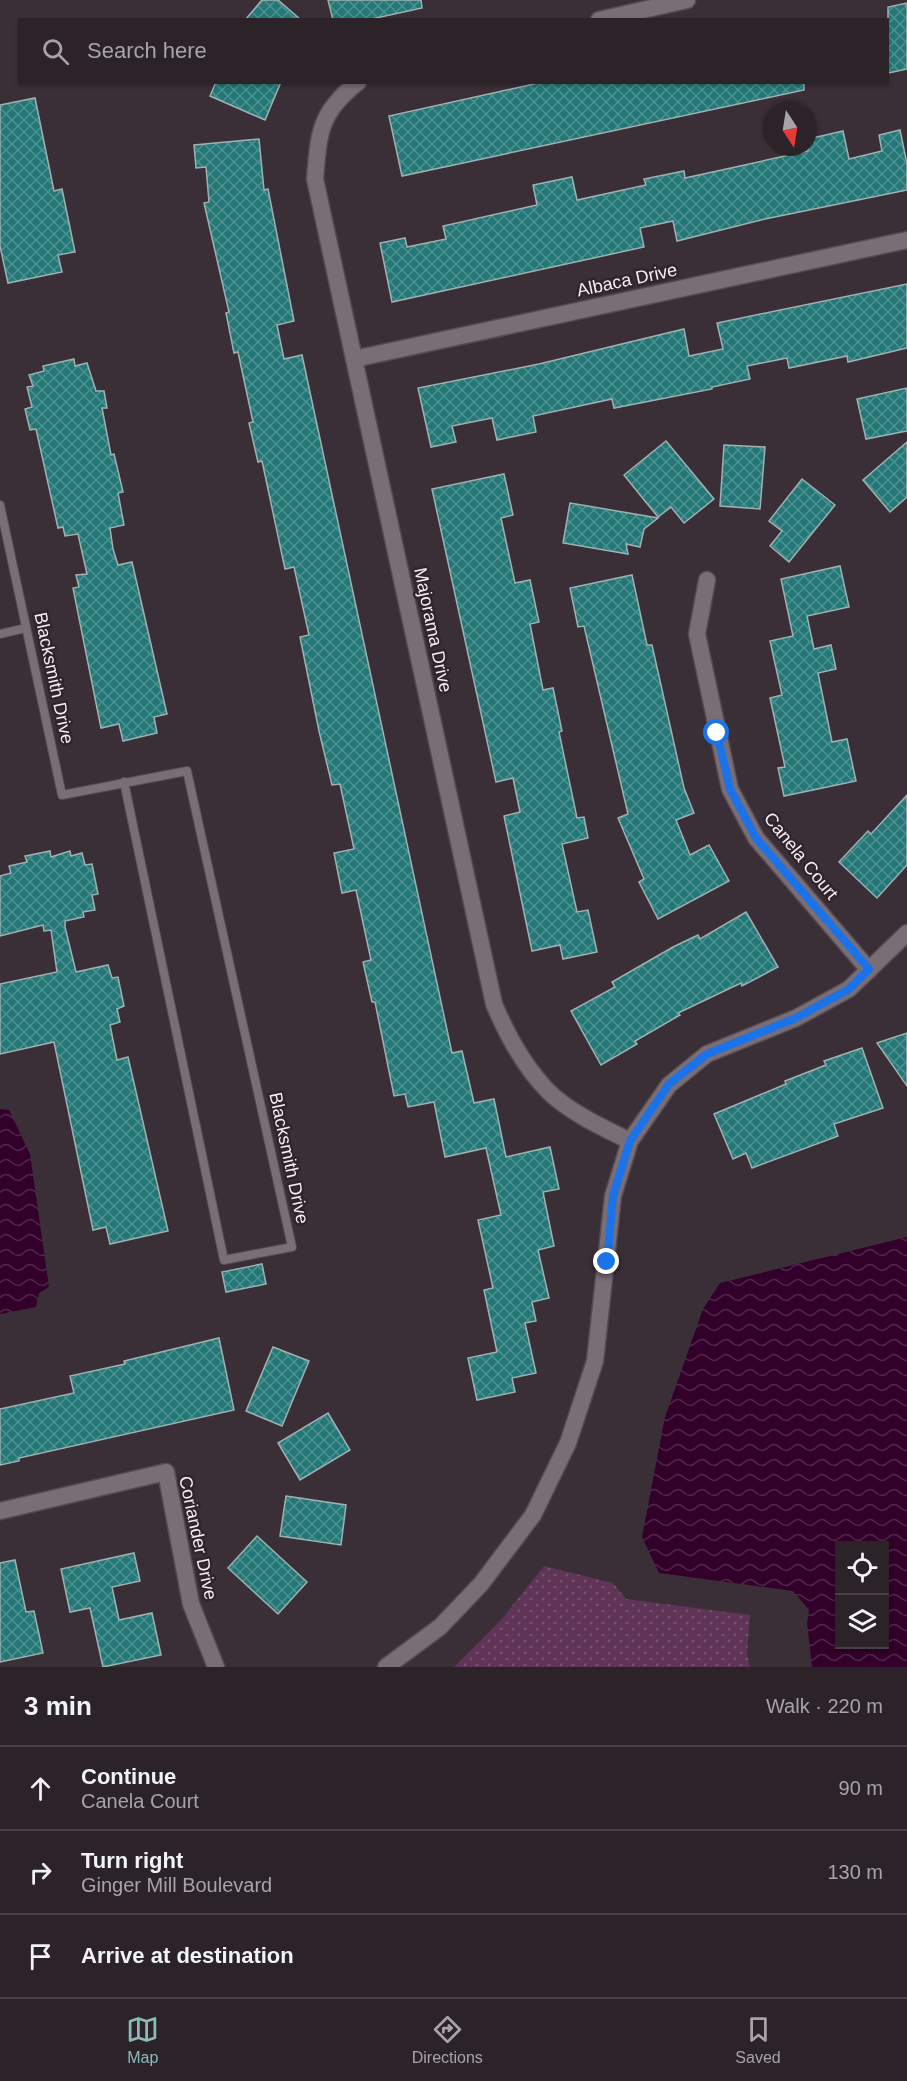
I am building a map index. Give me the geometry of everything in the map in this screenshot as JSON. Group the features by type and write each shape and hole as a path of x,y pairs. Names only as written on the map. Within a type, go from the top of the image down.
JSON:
{"street":[{"path":"607,18 687,0"},
{"name":"Majorama Drive","path":"356,84 339,98 319,129 315,179 494,1004 508,1037 548,1091 595,1124 630,1141"},
{"name":"Albaca Drive","path":"354,359 907,240"},
{"name":"Canela Court","path":"707,580 697,634 730,789 756,838 869,969"},
{"path":"386,1667 440,1627 481,1584 533,1515 568,1443 595,1361 613,1196 630,1141 669,1084 707,1054 796,1018 849,989 907,933"},
{"name":"Coriander Drive","path":"0,1511 166,1472 191,1604 216,1667"}],"lane":[{"name":"Blacksmith Drive","path":"0,505 62,795 124,783 187,771 292,1247 224,1260 124,783"},
{"path":"0,634 26,628"}],"shaded area":[{"path":"544,1566 613,1583 626,1599 750,1615 747,1654 750,1667 454,1667 501,1620"}],"water":[{"path":"0,1109 9,1110 30,1154 49,1287 39,1293 36,1307 0,1314"},
{"path":"907,1237 907,1667 812,1667 807,1623 809,1610 793,1591 659,1573 642,1537 665,1417 703,1309 720,1283"}],"building":[{"path":"262,0 278,0 299,18 247,18"},
{"path":"328,0 421,0 422,8 376,18 332,18"},
{"path":"907,3 907,69 889,73 889,18 888,7"},
{"path":"215,84 280,84 265,120 210,96"},
{"path":"534,84 804,84 804,90 402,176 389,116"},
{"path":"35,98 54,191 62,189 75,252 58,255 62,272 8,283 0,246 0,105"},
{"path":"900,130 907,164 907,190 765,219 677,241 673,221 640,228 644,247 392,302 380,243 405,238 407,247 446,239 443,226 537,205 533,185 572,177 577,200 646,185 644,179 684,171 685,178 785,156 817,156 817,137 843,131 849,159 882,151 879,135"},
{"path":"259,139 264,190 268,189 294,321 277,325 284,359 302,355 452,1053 462,1051 474,1103 494,1099 506,1157 550,1147 559,1189 543,1192 554,1246 538,1250 549,1298 532,1302 536,1321 525,1323 536,1373 512,1378 515,1392 477,1400 468,1358 497,1352 484,1290 493,1288 478,1220 501,1215 486,1148 445,1157 434,1102 408,1107 405,1094 394,1096 375,1002 372,1002 363,962 371,960 356,890 342,893 334,853 354,849 340,784 332,785 319,731 300,637 309,635 294,567 285,569 262,461 258,462 249,423 253,422 238,352 234,353 226,313 229,312 204,203 209,202 206,167 196,168 194,145"},
{"path":"907,284 907,348 848,362 847,356 789,368 787,358 747,366 750,379 712,387 712,389 614,408 612,399 533,416 536,432 497,440 492,418 452,426 456,442 431,447 418,388 539,364 684,329 689,356 723,349 717,323"},
{"path":"74,359 75,366 87,363 96,391 104,391 107,408 102,408 111,455 114,454 123,492 118,493 124,525 110,528 113,549 118,565 132,562 167,714 154,717 157,733 123,741 119,724 101,728 73,588 79,587 76,575 87,574 78,534 65,536 63,527 58,528 36,429 30,430 25,409 32,407 27,387 33,386 29,375 44,371 43,366"},
{"path":"907,388 907,431 866,439 857,399"},
{"path":"666,441 714,499 684,523 671,507 658,517 624,475"},
{"path":"907,442 907,497 890,512 863,480"},
{"path":"724,445 765,447 760,509 720,506"},
{"path":"504,474 513,515 501,518 515,583 530,580 539,622 530,624 543,690 553,688 562,731 559,732 577,818 584,817 588,838 562,844 577,912 588,910 597,952 563,959 560,945 532,951 504,816 520,812 513,778 496,782 432,489"},
{"path":"802,479 835,505 789,562 770,546 782,531 769,521"},
{"path":"570,503 658,518 644,529 640,547 626,544 628,554 563,543"},
{"path":"840,566 849,607 807,616 814,649 831,645 836,669 818,673 832,742 847,739 856,781 784,796 778,768 785,767 770,698 782,695 770,641 793,636 781,579"},
{"path":"632,575 647,645 652,645 684,788 694,813 676,820 690,855 709,845 729,881 658,919 639,882 644,879 618,818 628,814 584,626 578,627 570,588"},
{"path":"907,795 907,865 877,898 839,862 868,831 871,834"},
{"path":"50,851 51,857 70,851 71,856 82,853 85,865 92,864 98,894 92,895 95,910 83,912 84,917 65,921 65,927 76,972 108,965 112,978 118,977 124,1006 117,1009 120,1022 110,1025 117,1060 128,1057 168,1231 110,1244 106,1227 93,1230 54,1042 0,1054 0,984 57,972 51,930 44,931 43,925 0,936 0,876 11,873 9,866 27,862 25,856"},
{"path":"746,912 778,967 742,986 741,983 678,1013 680,1015 635,1041 637,1044 601,1065 571,1011 615,987 612,982 673,947 698,935 700,939"},
{"path":"907,1033 907,1086 877,1043"},
{"path":"862,1048 883,1108 834,1124 838,1136 752,1168 746,1153 733,1159 714,1114 826,1065 824,1061"},
{"path":"262,1264 266,1284 226,1292 222,1272"},
{"path":"219,1338 234,1410 19,1458 19,1461 0,1465 0,1409 74,1393 70,1376 125,1364 124,1361"},
{"path":"273,1347 309,1361 282,1426 246,1411"},
{"path":"328,1413 350,1450 300,1480 278,1443"},
{"path":"286,1496 346,1505 341,1545 280,1536"},
{"path":"257,1536 307,1582 278,1614 228,1568"},
{"path":"134,1553 140,1581 112,1587 119,1620 152,1613 161,1655 103,1667 90,1608 70,1612 61,1569"},
{"path":"15,1560 26,1612 34,1611 43,1653 0,1662 0,1563"}],"route":[{"path":"607,1262 613,1196 630,1141 669,1084 707,1054 796,1018 849,989 869,969 756,838 730,789 717,733"}]}
